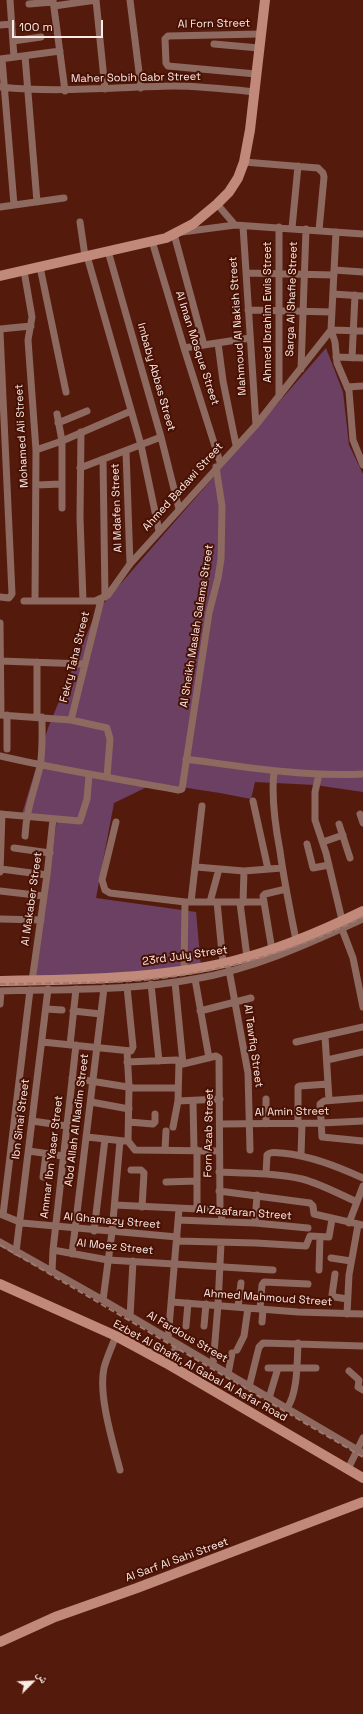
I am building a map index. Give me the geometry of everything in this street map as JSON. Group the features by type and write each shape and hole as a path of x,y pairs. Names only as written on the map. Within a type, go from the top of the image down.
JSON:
{"street":[{"path":"10,0 14,57"},
{"path":"30,4 96,0 105,89"},
{"path":"130,0 141,88"},
{"path":"0,276 152,241 176,233 193,224 229,192 238,178 244,162 255,92 265,0"},
{"path":"53,2 65,91"},
{"path":"0,25 12,24"},
{"name":"Al Forn Street","path":"256,74 168,66 166,63 165,39 168,36 261,34"},
{"path":"13,41 41,38"},
{"path":"214,44 259,48"},
{"path":"14,205 2,87 1,59 60,51"},
{"path":"24,56 38,202"},
{"name":"Maher Sobih Gabr Street","path":"2,87 28,90 65,91 199,87 255,92"},
{"path":"244,162 318,168 321,170 324,177 319,230"},
{"path":"292,228 298,166"},
{"path":"0,207 64,198"},
{"path":"217,204 239,226"},
{"path":"80,222 86,256 141,445 159,531"},
{"path":"176,233 239,226 279,227 363,234"},
{"name":"Mahmoud Al Nakish Street","path":"239,226 246,273 256,425"},
{"name":"Ahmed Ibrahim Ewis Street","path":"279,227 279,396"},
{"name":"Sarga Al Shafie Street","path":"300,369 306,229"},
{"path":"336,232 331,330 339,369 348,387 353,440 363,464"},
{"path":"176,233 204,345"},
{"name":"Al Iman Mosque Street","path":"152,241 218,464"},
{"name":"Imbaby Abbas Street","path":"108,251 161,437 179,509"},
{"path":"40,267 66,392"},
{"name":"Mohamed Ali Street","path":"24,271 32,317 28,340 36,450 35,601"},
{"path":"246,273 304,274 363,272"},
{"path":"333,294 363,296"},
{"path":"352,358 355,295"},
{"path":"248,310 332,312"},
{"path":"0,329 31,326"},
{"path":"331,330 363,331"},
{"name":"Ahmed Badawi Street","path":"103,598 111,591 130,564 218,464 256,425 331,330"},
{"path":"0,332 12,594 9,598 0,598"},
{"path":"184,348 250,338"},
{"path":"218,343 223,381 236,445"},
{"path":"336,357 363,358"},
{"path":"348,387 363,386"},
{"path":"58,423 87,411"},
{"path":"36,450 62,441 131,411"},
{"path":"57,414 62,441 62,508"},
{"path":"81,432 80,518 83,601"},
{"path":"80,468 161,437"},
{"name":"Al Mdafen Street","path":"126,451 130,564"},
{"path":"24,600 83,601 103,598 103,459"},
{"name":"Al Sheikh Maslah Salama Street","path":"107,777 178,790 182,788 209,613 221,559 222,506 218,464"},
{"path":"36,484 62,484"},
{"name":"Fekry Taha Street","path":"71,720 103,598"},
{"path":"0,623 3,715 7,749"},
{"path":"1,661 85,664"},
{"path":"25,836 26,816 40,766 42,750 37,662"},
{"path":"0,756 40,766 107,777 110,739 108,728 71,720 3,715"},
{"path":"186,759 274,771 319,774 363,774"},
{"path":"274,771 274,813 282,868 296,940"},
{"path":"319,774 315,792 315,820 323,842 342,924 353,958 363,1004"},
{"path":"47,875 0,871 1,814 80,822 87,799 89,775"},
{"path":"254,801 268,869"},
{"path":"184,970 188,902 196,867 202,806"},
{"path":"360,814 363,823"},
{"name":"Al Makaber Street","path":"1,1214 50,853 53,819"},
{"path":"116,822 102,880 105,890 110,893 188,902 264,902"},
{"path":"339,824 350,858"},
{"path":"323,842 343,835"},
{"path":"307,844 313,868 329,865"},
{"path":"14,848 50,853"},
{"path":"196,867 244,871 282,868"},
{"path":"213,902 219,869"},
{"path":"244,871 242,903 243,933 248,957"},
{"path":"272,950 263,896 265,894 286,889"},
{"path":"0,891 44,896"},
{"name":"Al Tawfiq Street","path":"213,902 226,967 235,1002 248,1073 250,1150"},
{"name":"23rd July Street","path":"0,987 226,967 248,957 272,950 342,924 363,910"},
{"path":"0,919 41,920"},
{"path":"31,985 48,989 104,988 127,987 195,979 226,967 278,956 342,924 363,920"},
{"path":"127,1062 159,1060 181,1062 210,1058 195,979"},
{"path":"173,1127 178,1102 181,1062 175,982"},
{"path":"151,984 159,1060"},
{"path":"0,987 0,1004"},
{"path":"127,987 133,1047 129,1051 127,1062 129,1087 128,1141 135,1150 219,1151"},
{"name":"Abd Allah Al Nadim Street","path":"72,1254 104,988"},
{"name":"Ibn Sinai Street","path":"16,1252 48,989"},
{"name":"Ammar Ibn Yaser Street","path":"52,1272 52,1250 72,1078 73,1011 76,989"},
{"path":"200,1011 251,998"},
{"path":"46,1009 62,1010"},
{"path":"73,1011 101,1014"},
{"path":"296,1042 363,1027"},
{"path":"325,1036 328,1084 326,1100"},
{"path":"42,1042 129,1051"},
{"path":"327,1060 363,1052"},
{"name":"Forn Azab Street","path":"210,1058 218,1056 220,1060 219,1191 222,1221"},
{"path":"72,1078 129,1087 178,1088"},
{"path":"302,1155 298,1087 328,1084"},
{"path":"363,1098 326,1100 320,1104 323,1138 363,1141"},
{"path":"178,1102 220,1099"},
{"path":"266,1099 266,1124"},
{"path":"193,1100 197,1209"},
{"path":"91,1102 129,1109"},
{"path":"129,1122 153,1124 155,1122 155,1114"},
{"name":"Al Amin Street","path":"220,1124 300,1124 363,1120"},
{"path":"32,1122 67,1126"},
{"path":"166,1131 166,1150"},
{"path":"87,1138 128,1141"},
{"path":"94,1231 105,1139"},
{"path":"103,1300 115,1205 120,1141"},
{"path":"29,1152 63,1156"},
{"path":"266,1174 267,1155 270,1152 302,1155 339,1167 363,1178"},
{"path":"43,1177 46,1154"},
{"path":"131,1170 141,1170 144,1173 142,1207"},
{"path":"219,1172 266,1174 302,1179 326,1187 357,1202"},
{"path":"166,1182 197,1181"},
{"path":"349,1223 363,1186"},
{"path":"219,1191 301,1201 313,1205 314,1214 361,1225 351,1261 347,1314"},
{"path":"255,1224 257,1195"},
{"path":"115,1205 220,1210"},
{"path":"168,1339 179,1209"},
{"path":"240,1213 255,1215"},
{"name":"Al Ghamazy Street","path":"1,1214 20,1222 55,1227 221,1243 256,1243 306,1246 309,1237 324,1237"},
{"path":"319,1270 324,1237 330,1235 332,1219"},
{"name":"Al Zaafaran Street","path":"178,1220 222,1221 308,1228"},
{"name":"Al Fardous Street","path":"0,1242 103,1300 360,1451"},
{"path":"213,1365 221,1243"},
{"name":"Al Moez Street","path":"52,1250 108,1260 273,1270"},
{"path":"331,1258 351,1261"},
{"path":"130,1317 133,1261"},
{"path":"335,1274 332,1295 347,1299"},
{"path":"262,1322 262,1285 264,1282 308,1284"},
{"path":"238,1307 241,1283"},
{"name":"Ezbet Al Ghafir, Al Gabal Al Asfar Road","path":"0,1284 116,1336 363,1478"},
{"name":"Ahmed Mahmoud Street","path":"172,1302 261,1309 363,1314"},
{"path":"186,1326 188,1303"},
{"path":"204,1326 206,1304"},
{"path":"228,1374 235,1352 244,1336 248,1308"},
{"path":"116,1336 104,1368 103,1383 108,1418 120,1470"},
{"path":"287,1408 294,1390 298,1343"},
{"path":"250,1387 260,1344 298,1343 363,1346"},
{"path":"166,1364 178,1345"},
{"path":"268,1368 316,1368"},
{"path":"269,1398 278,1368"},
{"path":"348,1371 359,1380 358,1387 363,1390"},
{"path":"348,1468 360,1451 363,1438"},
{"name":"Al Sarf Al Sahi Street","path":"0,1642 55,1616 158,1580 363,1502"}],"shaded area":[{"path":"326,348 343,392 349,445 363,474 363,792 315,785 255,782 251,799 155,783 114,803 96,898 196,912 201,967 35,980 57,819 22,814 48,728 96,612"}],"railway":[{"path":"0,984 89,983 143,980 200,972 256,959 311,941 363,917"},
{"path":"0,1245 363,1457"}]}
